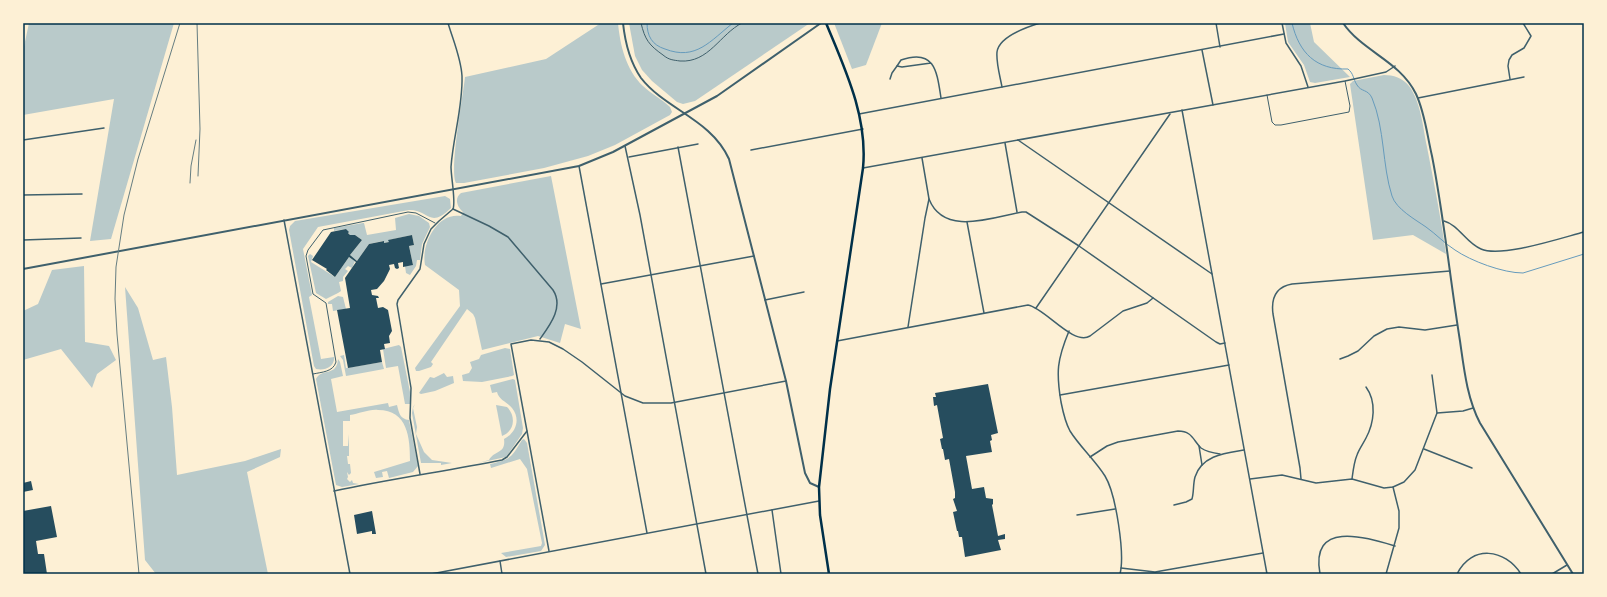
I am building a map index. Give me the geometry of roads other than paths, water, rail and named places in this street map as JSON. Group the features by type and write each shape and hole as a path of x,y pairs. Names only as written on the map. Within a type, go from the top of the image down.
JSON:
{"main road":[{"path":"826,23 852,90 859,114 864,150 864,168 827,410 819,487 819,501 829,574"}],"street":[{"path":"420,474 410,418 411,388 397,304 398,300 420,269 426,239 436,224 453,209 455,204 452,189 452,159 460,106 462,77 460,60 448,23"},
{"path":"623,23 629,54 632,63 641,77 652,88 712,134 721,144 726,154 786,381 805,473 810,483 819,487"},
{"path":"23,269 579,166 603,157 625,146 685,114 729,88 821,23"},
{"path":"1002,87 997,57 999,46 1011,36 1040,23"},
{"path":"1216,23 1220,47"},
{"path":"1282,23 1288,46 1301,66 1308,87"},
{"path":"1343,23 1359,41 1394,66 1407,79 1418,98 1429,142 1444,221 1466,378 1473,408 1480,423 1572,574"},
{"path":"1510,79 1508,66 1509,60 1512,55 1524,48 1531,36 1523,23"},
{"path":"859,114 1284,34"},
{"path":"1202,50 1213,105"},
{"path":"890,79 899,62 914,58 925,58 932,63 936,70 941,98"},
{"path":"897,66 902,67 932,63"},
{"path":"864,168 1351,80 1386,72 1394,66"},
{"path":"1418,98 1524,76"},
{"path":"1182,110 1267,574"},
{"path":"1036,308 1171,112"},
{"path":"23,140 104,128"},
{"path":"750,150 862,129"},
{"path":"1018,140 1212,274"},
{"path":"1005,143 1018,212"},
{"path":"628,157 698,144"},
{"path":"625,146 651,276 706,574"},
{"path":"678,147 758,574"},
{"path":"922,158 929,199 932,205 944,216 954,221 967,222 1018,212 1026,212 1079,246 1216,342 1220,344 1225,343"},
{"path":"579,166 647,533"},
{"path":"23,195 82,194"},
{"path":"908,328 924,218 929,199"},
{"path":"453,209 508,237 553,290 557,297 558,305 553,318 540,340"},
{"path":"284,220 350,574"},
{"path":"1444,221 1452,225 1475,246 1489,251 1515,249 1584,232"},
{"path":"967,222 984,313"},
{"path":"23,240 81,238"},
{"path":"601,284 754,256"},
{"path":"1301,479 1273,314 1273,299 1279,289 1292,284 1450,271"},
{"path":"765,300 804,292"},
{"path":"837,341 1023,305 1030,305 1036,308 1068,331 1080,338 1086,338 1123,311 1148,303 1153,298"},
{"path":"1340,359 1358,351 1374,336 1387,329 1399,327 1425,330 1458,325"},
{"path":"1068,331 1061,351 1058,366 1057,380 1060,395 1067,426 1108,482 1115,509 1122,552 1120,574"},
{"path":"548,552 511,344 540,340 549,342 570,354 622,393 635,401 648,404 674,402 786,381"},
{"path":"1060,395 1229,365"},
{"path":"1250,479 1282,475 1310,482 1322,483 1352,479 1381,487 1393,487 1404,482 1412,474 1424,449 1437,413 1432,375"},
{"path":"1352,479 1355,461 1367,436 1372,420 1373,404 1370,394 1366,388"},
{"path":"1437,413 1463,411 1473,408"},
{"path":"334,491 505,459 511,454 527,431"},
{"path":"1090,457 1107,446 1118,442 1175,432 1188,433 1207,451 1220,454"},
{"path":"1199,445 1202,455 1202,465"},
{"path":"1424,449 1472,468"},
{"path":"1174,505 1192,499 1195,475 1202,465 1220,454 1244,450"},
{"path":"1386,574 1395,546 1400,522 1393,487"},
{"path":"431,574 819,501"},
{"path":"1077,515 1115,509"},
{"path":"772,510 781,574"},
{"path":"1320,574 1320,553 1326,543 1336,537 1349,535 1363,537 1395,546"},
{"path":"1121,568 1155,572 1263,553"},
{"path":"1457,574 1462,566 1470,559 1480,554 1491,553 1502,555 1511,561 1521,574"},
{"path":"500,561 502,574"},
{"path":"1552,574 1567,565"}],"lane":[{"path":"641,23 648,44 667,59 684,61 699,58 706,54 742,23"},
{"path":"1267,95 1272,122 1275,125 1281,125 1349,112 1350,106 1345,81"},
{"path":"312,374 330,370 335,366 336,362 326,303 313,294 306,257 308,250 323,230 408,212 416,213 436,224"}],"waterway":[{"path":"647,23 649,36 657,45 665,49 685,53 702,47 733,23"},
{"path":"1292,23 1299,43 1311,58 1318,63 1337,69 1348,69 1360,89 1367,92 1372,98 1379,122 1386,172 1392,196 1394,201 1407,214 1462,254 1497,269 1523,273 1584,254"}],"railway":[{"path":"139,574 117,334 115,299 116,267 124,215 138,159 180,23"},
{"path":"197,23 200,129 198,176"},
{"path":"190,183 191,166 196,140"}]}
